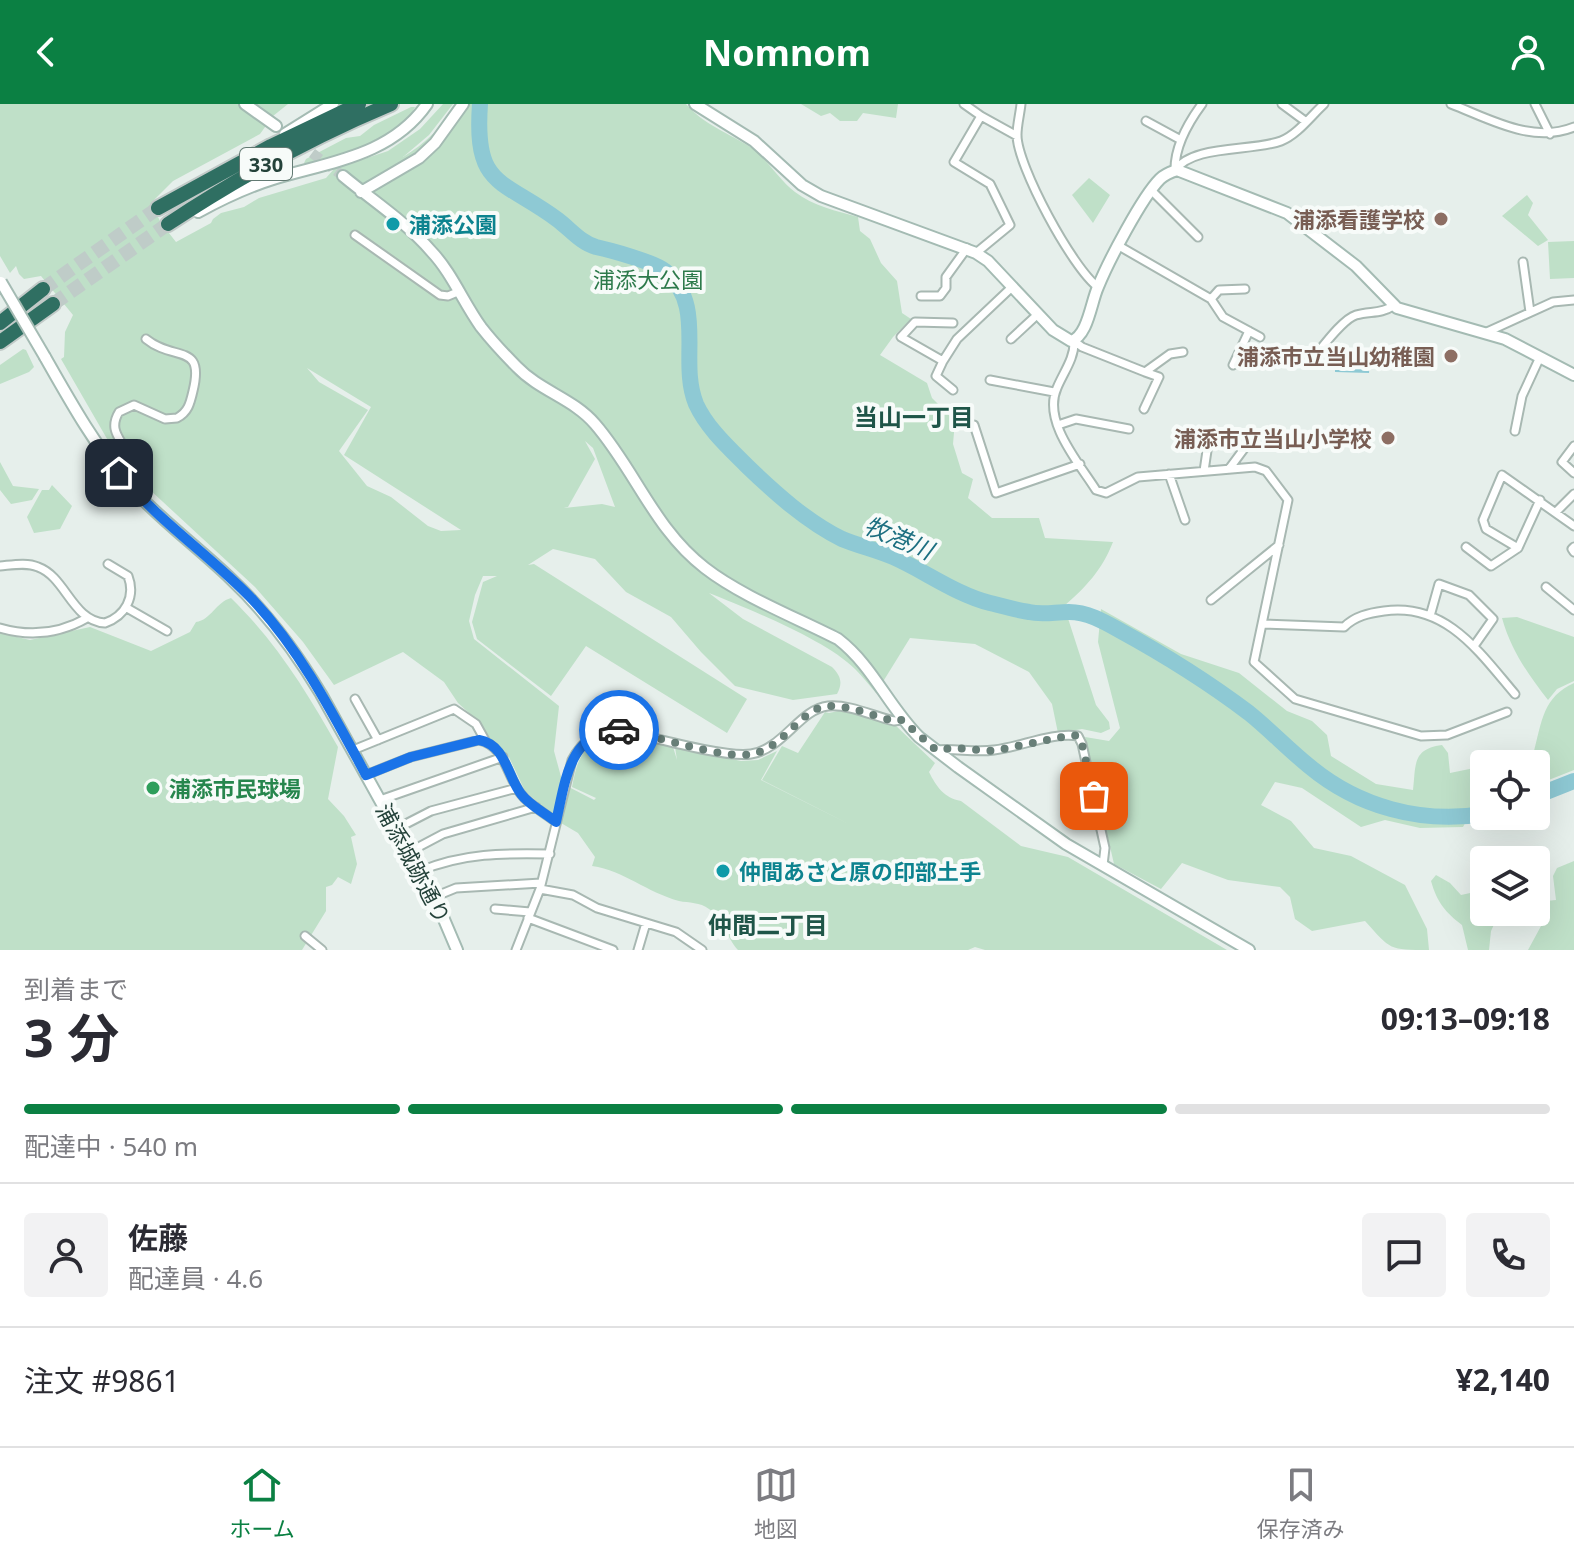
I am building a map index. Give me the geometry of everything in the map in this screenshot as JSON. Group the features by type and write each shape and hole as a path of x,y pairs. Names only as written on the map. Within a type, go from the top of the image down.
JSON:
{"highway":[{"name":"330","path":"158,208 271,146 364,108 391,104"},
{"name":"330","path":"168,224 364,108"},
{"path":"0,323 43,289"},
{"path":"0,342 53,304"}],"street":[{"path":"245,104 276,126"},
{"path":"271,146 291,129 333,104"},
{"path":"168,224 254,186 368,152 401,132 427,104"},
{"path":"695,104 754,141 802,185 821,196 972,250 988,261 1061,336 1145,372 1161,373 1144,409"},
{"path":"964,104 1017,136"},
{"path":"1021,104 1017,136 1028,173 1041,203 1078,264 1098,287"},
{"path":"1282,104 1305,121"},
{"path":"1324,104 1284,140 1203,154 1180,162 1174,171 1162,177 1119,246 1098,287 1084,328 1074,341 1075,351 1054,392 1052,408 1058,425 1096,490 1106,493 1138,477 1260,467 1266,471 1288,500 1254,662 1295,699 1421,736 1447,735 1507,712"},
{"path":"1451,104 1535,134 1550,134 1574,127"},
{"path":"1535,104 1550,134"},
{"path":"1174,171 1176,150 1199,105"},
{"path":"361,192 419,158 435,143 461,106"},
{"path":"921,296 940,296 946,288 946,277 972,250 1010,225 990,184 954,162 981,116"},
{"path":"1146,121 1181,140"},
{"path":"1174,171 1198,177 1287,213 1356,266 1393,306 1408,313 1487,332 1574,375"},
{"path":"343,176 413,232 445,267 481,326 523,373 543,389 567,400 592,420 653,513 704,567 726,582 838,639 855,652 902,720 936,750 1054,836 1249,950"},
{"path":"1152,191 1198,237"},
{"path":"355,235 440,295 448,296 460,291"},
{"path":"1119,246 1211,299 1223,317 1260,337"},
{"path":"1523,262 1530,312"},
{"name":"浦添城跡通り","path":"1,281 92,437 119,473 265,614 311,678 434,897 457,950"},
{"path":"953,390 936,376 943,361 957,339 1012,287"},
{"path":"1211,299 1219,290 1245,289"},
{"path":"1487,332 1553,302 1574,300"},
{"path":"1315,356 1354,316 1384,312 1393,306"},
{"path":"1011,339 1038,314"},
{"path":"943,361 901,337 915,322 953,323"},
{"path":"1233,365 1249,331"},
{"path":"119,473 129,465 130,458 114,432 119,412 134,405 165,419 177,418 189,406 197,374 196,364 191,359 157,347 146,339"},
{"path":"1145,372 1170,354 1183,352"},
{"path":"1515,431 1522,396 1540,357"},
{"path":"990,380 1054,392"},
{"path":"1058,425 1076,419 1129,429"},
{"path":"974,425 996,493 1080,464"},
{"path":"1229,469 1255,434"},
{"path":"1204,471 1208,444"},
{"path":"1574,446 1562,462 1574,473"},
{"path":"1169,474 1185,520"},
{"path":"1518,548 1486,529 1483,520 1502,475 1574,526"},
{"path":"1556,512 1574,494"},
{"path":"1466,547 1491,566 1518,548 1540,500"},
{"path":"1211,600 1279,545"},
{"path":"0,566 28,565 42,569 87,618 105,623 127,608 130,597 130,579 126,573 108,564"},
{"path":"1430,616 1439,584 1469,595 1493,619 1474,646"},
{"path":"1546,587 1574,610"},
{"path":"127,608 167,631"},
{"path":"1262,624 1344,627 1351,620 1371,613 1415,611 1450,625 1474,646 1515,694"},
{"path":"0,628 32,634 76,624 87,618"},
{"path":"355,699 378,740"},
{"path":"517,950 541,886 572,760 583,743 598,733 624,731 744,755 772,746 812,712 825,706 846,708 894,721 902,720"},
{"path":"353,750 454,709 476,724 486,742 503,757 523,797 556,822"},
{"path":"936,750 993,751 1063,736 1078,736 1105,848 1103,865"},
{"path":"366,775 411,757 479,740 486,742"},
{"path":"380,800 503,757"},
{"path":"396,829 431,811 517,788"},
{"path":"409,852 443,834 536,807"},
{"path":"420,871 460,857 492,853 550,854"},
{"path":"434,897 456,888 541,886 573,895 597,908 676,932 702,950"},
{"path":"495,909 529,915 613,950"},
{"path":"638,950 646,923"},
{"path":"305,936 322,950"}],"green space":[{"name":"浦添大公園","path":"0,104 288,104 273,116 260,134 173,181 151,203 176,242 211,223 221,213 326,178 334,169 388,151 420,129 443,104 453,104 429,135 403,157 433,134 457,104 686,104 709,123 752,148 802,197 825,208 858,217 860,231 870,239 881,263 897,281 902,313 911,319 880,355 927,383 932,398 955,421 953,444 962,473 973,479 968,498 992,518 1039,518 1045,538 1113,542 1093,577 1064,606 1096,705 1109,722 1110,729 1101,733 1082,729 1058,733 1052,704 1029,672 975,644 910,638 876,693 855,669 826,647 709,593 743,619 832,667 840,683 837,694 793,700 735,686 671,617 626,592 595,559 553,549 528,565 534,564 747,699 727,733 586,646 551,696 477,639 472,622 483,582 497,576 483,576 469,621 474,639 559,706 554,751 563,784 594,800 596,798 572,787 575,772 589,747 611,737 673,747 677,760 675,747 741,761 758,760 777,751 761,780 849,824 762,780 782,746 798,753 825,712 843,710 893,723 935,763 929,772 941,791 961,801 1021,846 1068,857 1227,950 985,950 975,947 968,950 738,950 714,913 706,907 667,897 615,872 592,866 595,857 578,833 561,823 525,791 508,755 493,743 480,723 458,703 444,682 403,652 334,685 303,642 255,587 136,477 110,444 61,359 64,357 65,332 73,315 41,276 24,279 16,266 10,273 0,256","holes":["307,368 371,407 344,455 461,530 441,531 428,526 391,497 367,486 339,451 368,410 319,382","585,441 593,448 615,507 602,504 564,508 568,507 595,459"]},
{"path":"801,104 898,104 896,118 863,113 857,121 840,121 830,113 821,116"},
{"path":"415,107 408,118 366,146 332,158 304,163 306,159 346,138 360,136 374,125"},
{"path":"1089,178 1110,195 1093,223 1072,195"},
{"path":"1527,195 1533,203 1528,215 1548,240 1538,246 1502,216"},
{"path":"1574,241 1574,278 1550,279 1548,242"},
{"path":"23,349 34,367 0,384 0,365"},
{"path":"0,462 13,486 39,489 32,500 11,504 0,490"},
{"path":"52,485 72,506 60,529 34,533 27,517 42,490 49,490"},
{"path":"231,598 290,668 338,747 328,799 356,835 351,837 357,864 351,884 338,877 326,887 326,911 302,950 0,950 0,633 30,640 90,627 151,651 190,632 196,622"},
{"path":"1101,609 1181,654 1239,673 1287,711 1312,721 1327,735 1331,756 1376,784 1413,790 1420,754 1442,745 1448,753 1450,773 1470,769 1470,814 1463,827 1420,828 1385,820 1361,827 1302,788 1275,782 1261,805 1291,821 1314,848 1351,856 1405,885 1427,929 1429,950 1406,950 1392,946 1365,921 1312,931 1295,919 1290,897 1280,887 1228,880 1182,863 1161,889 1114,864 1085,737 1109,741 1120,728 1098,642"},
{"path":"1517,617 1574,637 1574,681 1557,689 1548,700 1520,661 1502,618"},
{"path":"1574,683 1574,770 1550,779 1550,750 1534,750 1545,711 1564,689"},
{"path":"1574,861 1574,950 1528,950 1541,926 1550,926 1550,901 1556,900 1553,876 1557,868"},
{"path":"1436,875 1450,883 1461,895 1470,893 1470,926 1493,926 1489,950 1468,950 1462,925 1446,911 1431,881"}],"water":[{"path":"1335,355 1370,356 1369,373 1335,372"}],"waterway":[{"name":"牧港川","path":"480,104 482,152 495,178 585,242 642,260 665,271 678,285 689,317 689,370 696,404 712,429 733,452 804,515 842,539 893,557 977,599 1034,613 1082,614 1107,623 1218,690 1328,780 1369,802 1414,814 1470,815"},
{"name":"牧港川","path":"1550,790 1574,781"}],"tunnel":[{"path":"300,144 343,176"},
{"path":"43,289 158,208"},
{"path":"53,304 168,224"}],"way so far":[{"path":"619,730 744,755 765,750 817,709 832,706 894,721 902,720 936,750 993,751 1072,735 1078,736 1082,744 1094,796"}],"place":[{"name":"浦添看護学校","path":"1441,219"},
{"name":"浦添公園","path":"393,224"},
{"name":"浦添市立当山幼稚園","path":"1451,356"},
{"name":"浦添市立当山小学校","path":"1388,438"},
{"name":"浦添市民球場","path":"153,788"},
{"name":"仲間あさと原の印部土手","path":"723,871"}],"district":[{"name":"当山一丁目","path":"914,416"},
{"name":"仲間二丁目","path":"768,924"}],"route":[{"path":"119,473 134,491 223,571 265,614 311,678 366,775 411,757 479,740 486,742 505,761 523,797 556,822 577,751 598,733 619,730"}]}
